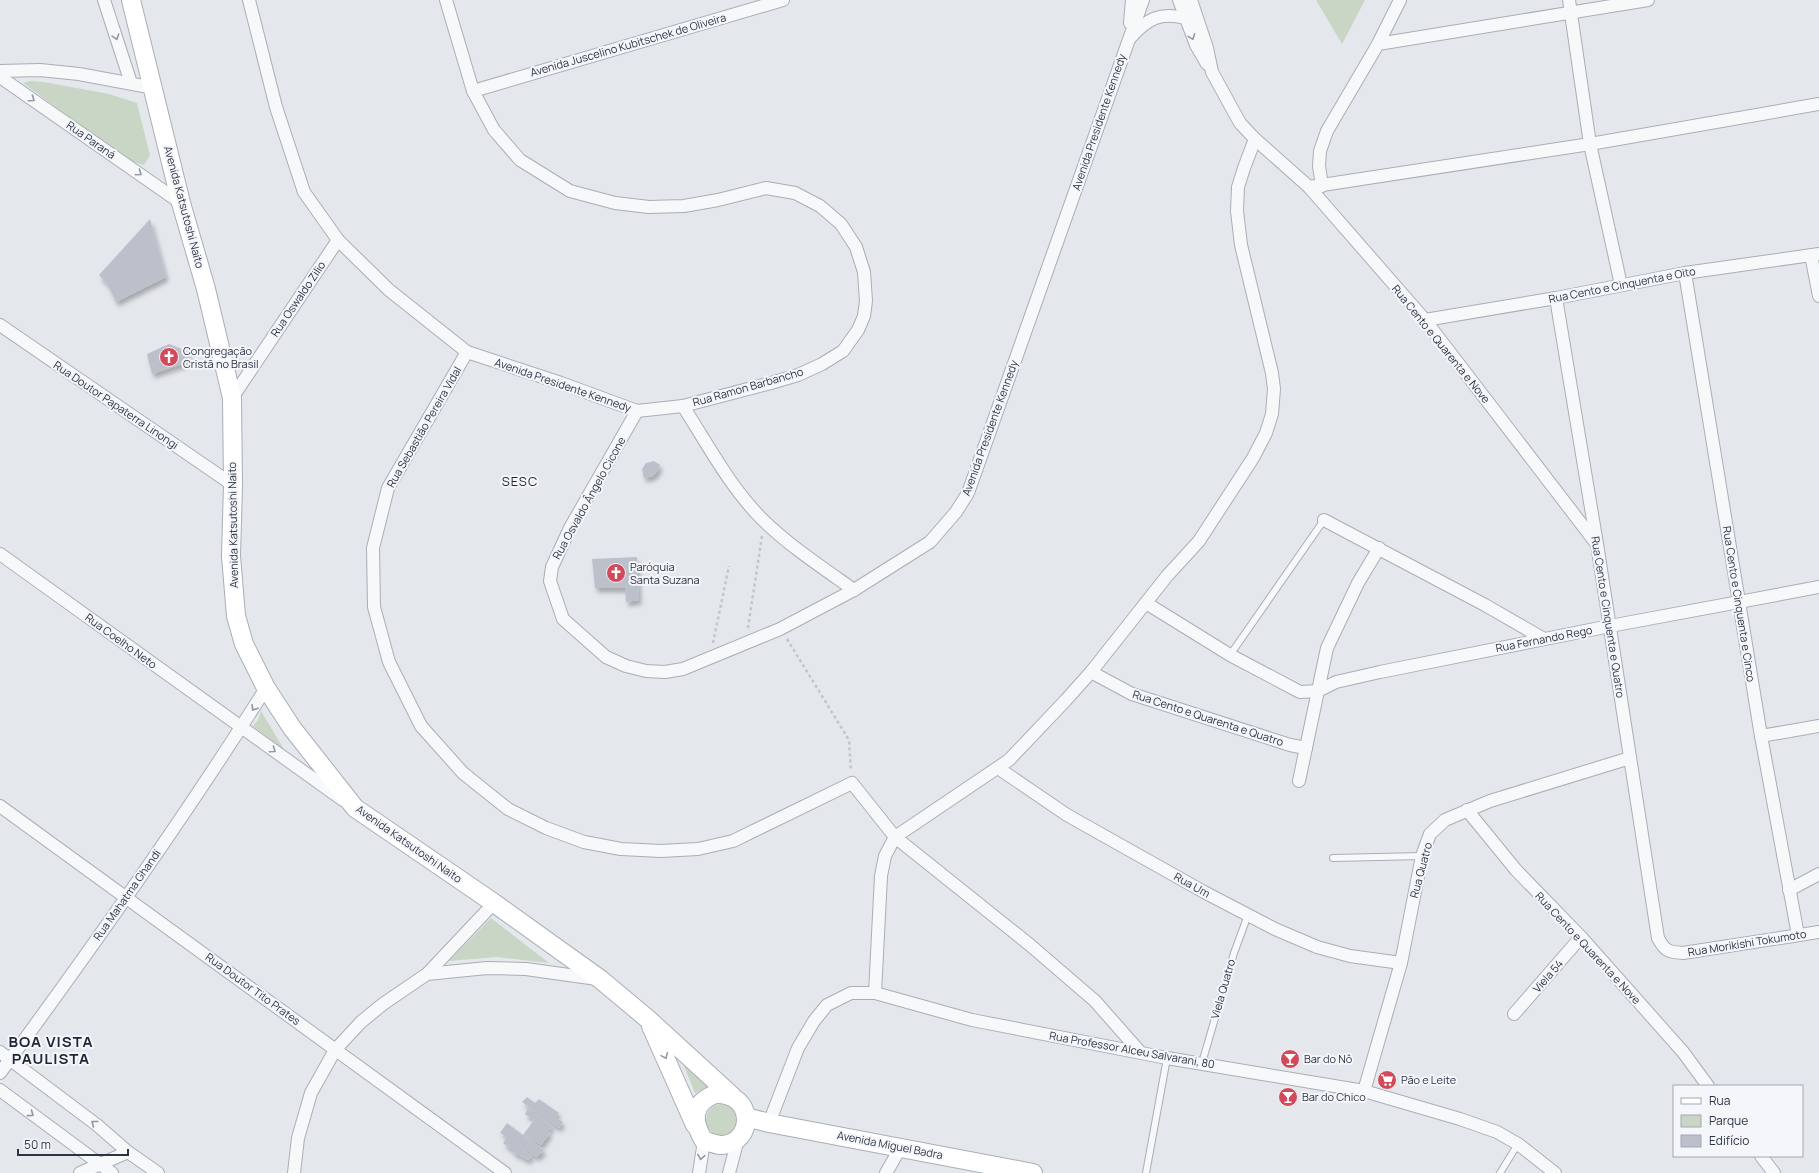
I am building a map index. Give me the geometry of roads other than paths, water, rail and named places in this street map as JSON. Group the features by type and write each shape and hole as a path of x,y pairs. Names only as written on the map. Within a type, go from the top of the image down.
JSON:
{"main road":[{"name":"Avenida Katsutoshi Naito","path":"131,0 154,88 181,203 206,289 232,398 232,556 236,616 244,644 266,688 292,728 355,808 600,979 649,1020"},
{"path":"649,1020 732,1096 744,1109 746,1117 744,1129 738,1138 731,1143 723,1145 700,1135 649,1020"},
{"path":"700,1135 695,1120 696,1111 700,1104 715,1094 732,1096"},
{"name":"Avenida Miguel Badra","path":"746,1117 769,1123 1033,1173"}],"street":[{"path":"104,0 131,83"},
{"name":"Avenida Presidente Kennedy","path":"249,0 276,107 304,192 338,240 389,290 467,352 561,383 637,411 684,406"},
{"name":"Rua Ramon Barbancho","path":"446,0 473,91 494,130 520,160 570,191 616,203 649,207 684,206 718,200 766,188 795,193 820,206 841,224 856,247 864,272 866,301 864,316 858,330 843,351 822,364 798,375 684,406"},
{"name":"Avenida Juscelino Kubitschek de Oliveira","path":"473,91 783,0"},
{"name":"Avenida Presidente Kennedy","path":"1128,40 1132,0"},
{"name":"Avenida Presidente Kennedy","path":"854,590 930,542 956,512 968,493 1142,0"},
{"name":"Rua Cento e Quarenta e Nove","path":"1179,0 1196,45 1240,123 1255,139 1308,187 1425,320 1597,544"},
{"path":"1191,0 1207,48 1212,72"},
{"path":"1322,186 1318,166 1320,151 1327,131 1378,44 1400,0"},
{"path":"1568,0 1590,144 1621,285"},
{"path":"1378,44 1570,14 1648,0"},
{"path":"1128,40 1145,24 1158,16 1169,15 1185,18"},
{"path":"0,71 40,70 131,83 154,88"},
{"name":"Rua Paraná","path":"0,77 181,203"},
{"path":"1308,187 1590,144 1819,104"},
{"path":"874,993 881,876 885,856 895,837 998,768 1008,760 1066,702 1167,576 1199,541 1253,458 1266,433 1272,414 1274,389 1272,372 1241,245 1237,211 1238,188 1255,139"},
{"name":"Rua Oswaldo Zilio","path":"232,398 338,240"},
{"path":"1815,255 1819,296"},
{"name":"Rua Cento e Cinquenta e Oito","path":"1425,320 1556,298 1685,273 1815,255"},
{"name":"Rua Cento e Cinquenta e Cinco","path":"1685,273 1761,736 1788,890 1798,936"},
{"name":"Rua Cento e Cinquenta e Quatro","path":"1556,298 1597,544 1658,938"},
{"name":"Rua Doutor Papaterra Linongi","path":"0,325 233,485"},
{"name":"Rua Sebastião Pereira Vidal","path":"467,352 388,488 373,548 374,607 389,662 421,726 463,773 508,809 546,828 584,842 621,849 661,851 698,849 733,841 852,782 895,837"},
{"path":"684,406 739,491 764,521 806,556 854,590"},
{"name":"Rua Osvaldo Ângelo Cicone","path":"637,411 570,528 552,567 550,582 563,619 606,657 626,666 646,671 665,672 683,669 780,629 854,590"},
{"path":"1324,520 1485,605 1544,639"},
{"path":"1299,781 1327,648 1358,583 1379,548"},
{"name":"Rua Coelho Neto","path":"0,554 241,728 355,808"},
{"name":"Rua Fernando Rego","path":"1318,691 1336,682 1356,677 1610,626 1819,587"},
{"path":"1146,603 1230,655 1292,689 1300,692 1318,691"},
{"name":"Rua Cento e Quarenta e Quatro","path":"1091,672 1132,694 1290,745 1306,748"},
{"name":"Rua Mahatma Ghandi","path":"0,1073 126,897 241,728 266,688"},
{"path":"1761,736 1819,726"},
{"name":"Rua Quatro","path":"1364,1091 1401,963 1422,856 1430,834 1445,820 1490,801 1630,758"},
{"name":"Rua Um","path":"998,768 1068,815 1248,915 1317,947 1350,956 1401,963"},
{"name":"Rua Doutor Tito Prates","path":"0,806 505,1173"},
{"name":"Rua Cento e Quarenta e Nove","path":"1468,810 1516,870 1581,937 1683,1052 1707,1085"},
{"path":"895,837 1030,945 1095,1001 1140,1052"},
{"path":"1788,890 1819,874"},
{"path":"294,1173 298,1138 311,1093 335,1050 361,1022 383,1004 427,974 494,904"},
{"name":"Rua Morikishi Tokumoto","path":"1658,938 1662,947 1670,952 1683,953 1819,932"},
{"name":"Viela 54","path":"1514,1014 1581,937"},
{"path":"427,974 487,968 526,969 600,979"},
{"name":"Rua Professor Alceu Salvarani, 80","path":"769,1123 798,1048 814,1021 827,1005 851,993 874,993 972,1020 1167,1058 1364,1091 1460,1119 1497,1132 1518,1144 1555,1173"},
{"path":"0,1052 97,1125 128,1152 158,1173"},
{"path":"0,1090 112,1173"},
{"path":"699,1173 700,1135"},
{"path":"729,1173 738,1138"},
{"path":"886,1173 901,1147"},
{"path":"80,1173 128,1152"},
{"path":"1762,1157 1774,1173"}],"lane":[{"path":"1230,655 1324,520"},
{"path":"1333,858 1422,856"},
{"name":"Viela Quatro","path":"1202,1063 1234,953 1248,915"},
{"path":"1146,1173 1167,1058"},
{"path":"1500,1173 1518,1144"}],"place":[{"name":"Congregação Cristã no Brasil","path":"169,357"},
{"name":"Paróquia Santa Suzana","path":"616,573"},
{"name":"Bar do Nô","path":"1290,1059"},
{"name":"Pão e Leite","path":"1387,1080"},
{"name":"Bar do Chico","path":"1288,1097"}],"district":[{"name":"SESC","path":"520,481"},
{"name":"BOA VISTA PAULISTA","path":"51,1050"}]}
